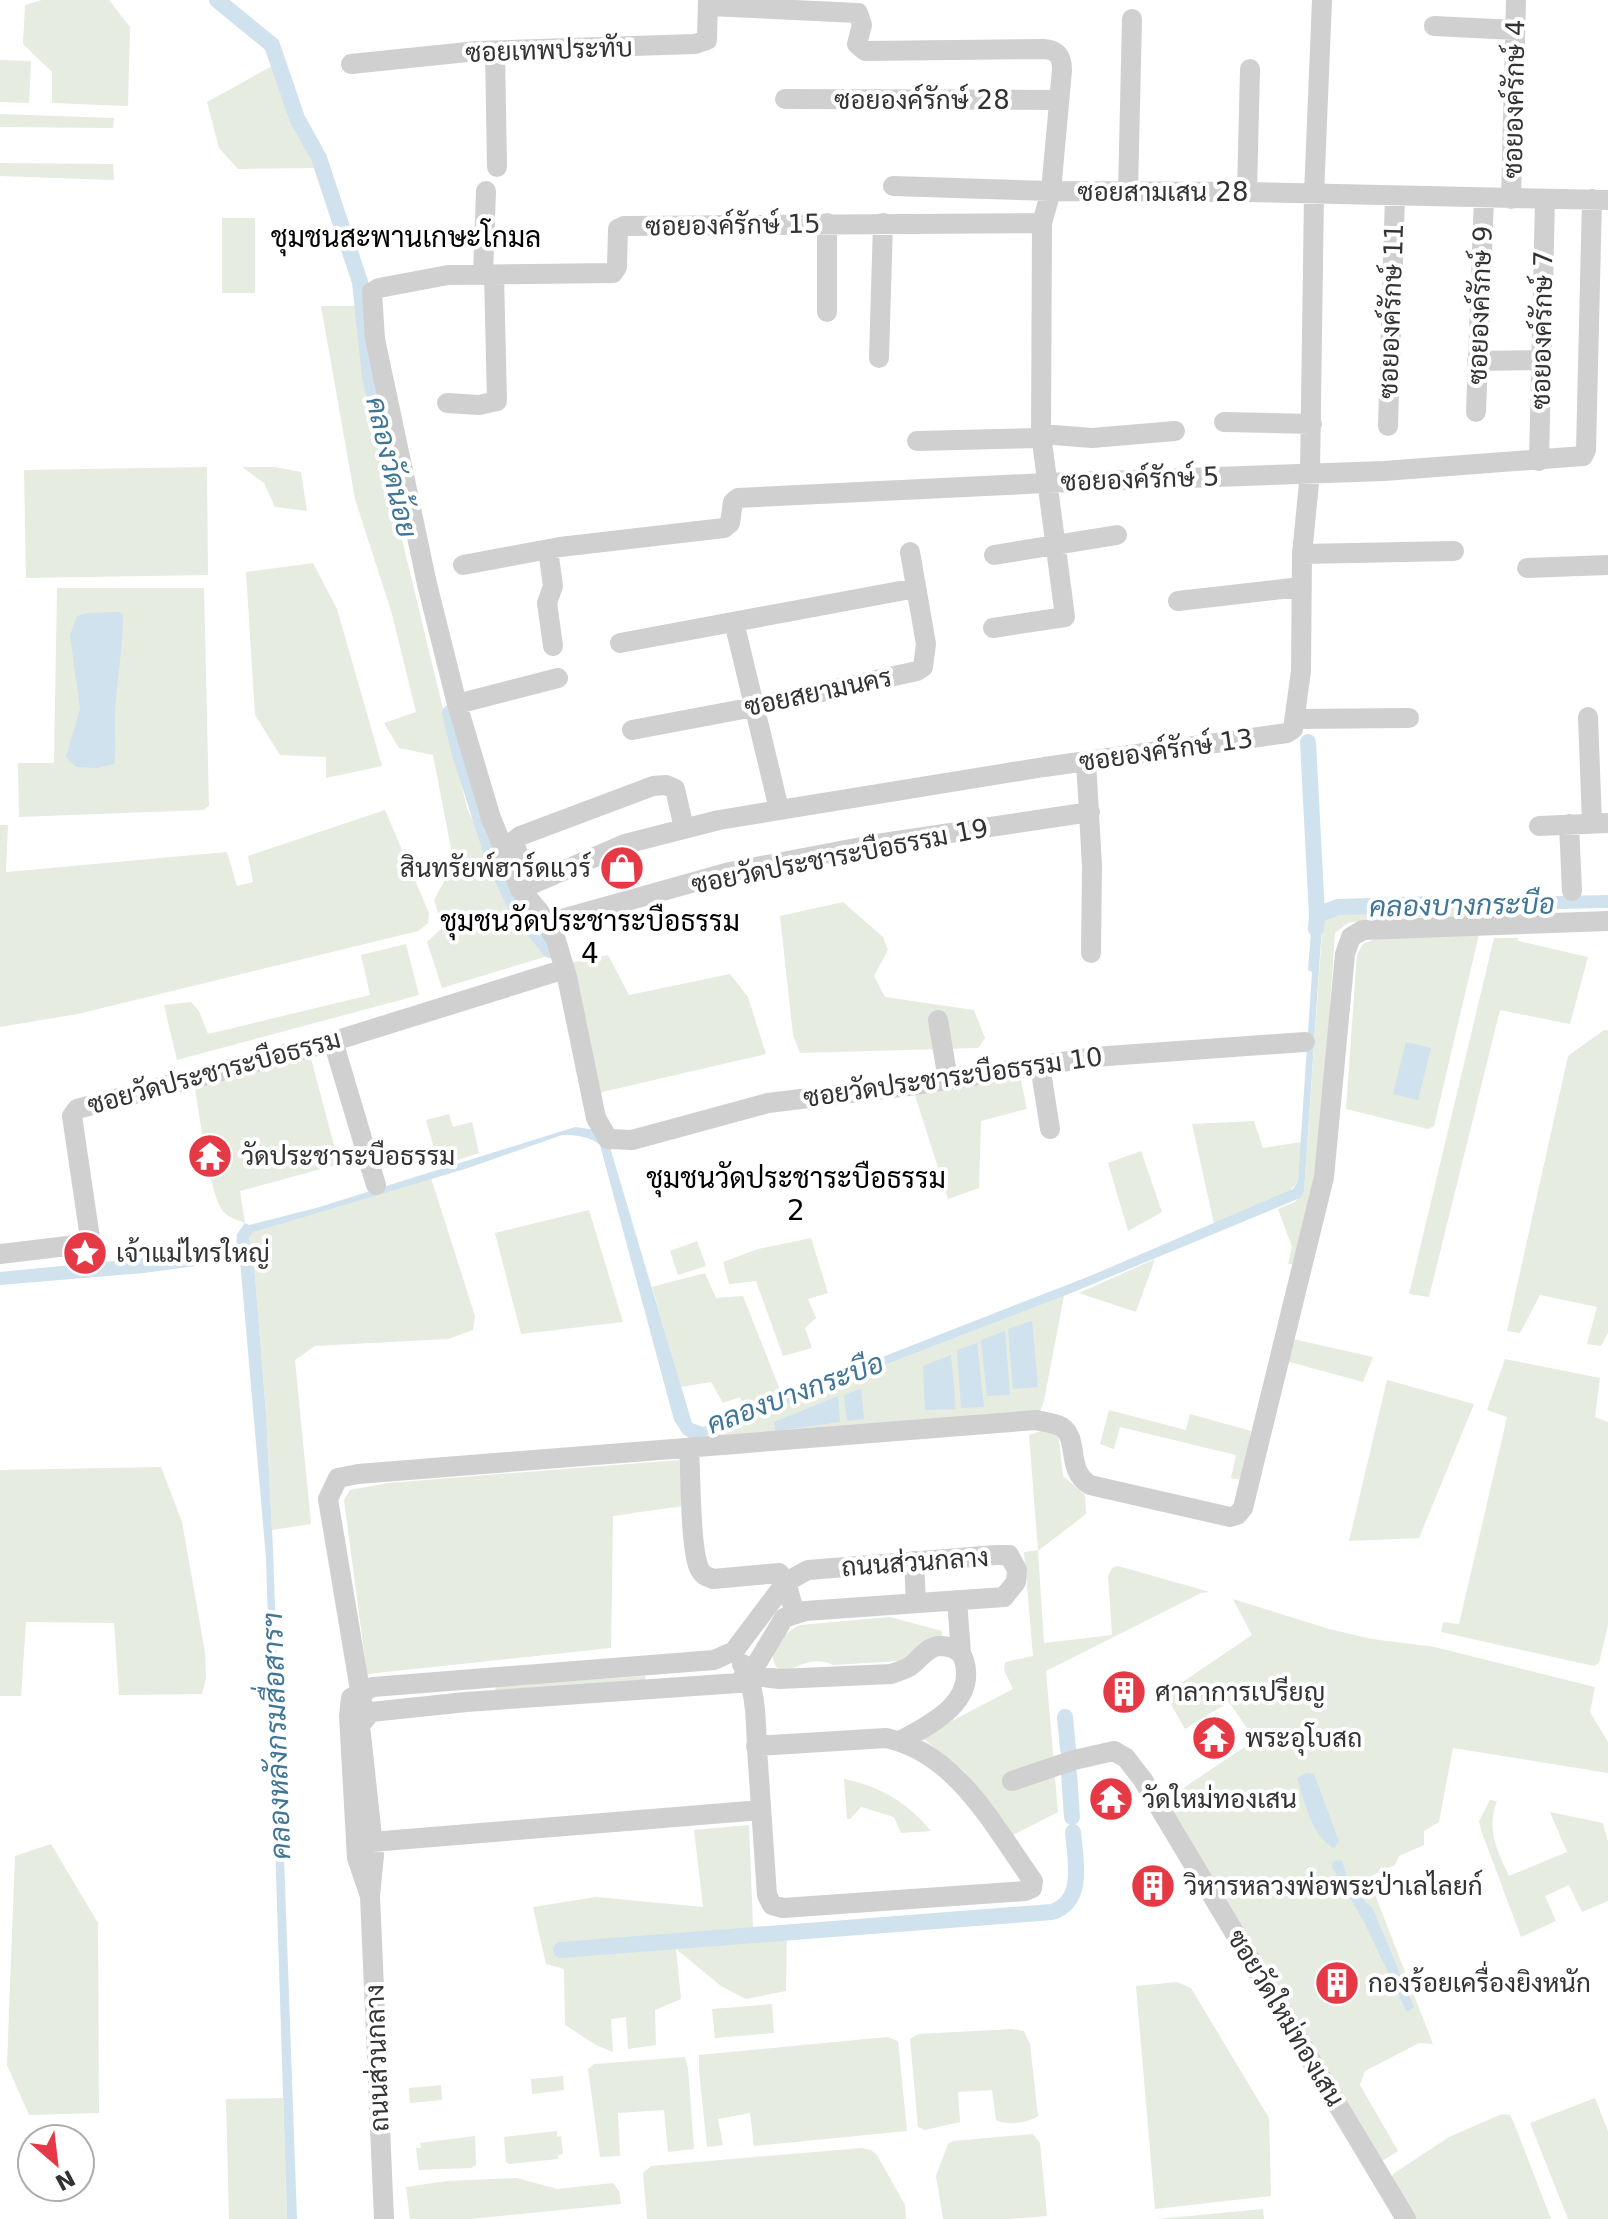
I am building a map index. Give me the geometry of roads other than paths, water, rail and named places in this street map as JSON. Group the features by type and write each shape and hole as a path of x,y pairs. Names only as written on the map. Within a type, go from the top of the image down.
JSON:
{"street":[{"path":"1322,0 1314,195 1312,424 1300,587 1301,671 1296,719 1409,718"},
{"name":"ซอยองค์รักษ์ 4","path":"1511,199 1516,0"},
{"name":"ซอยเทพประทับ","path":"351,64 495,51 695,44 707,40 708,3"},
{"name":"ซอยองค์รักษ์ 28","path":"708,3 858,13 862,25 857,44 865,51 1054,50 1062,62 1051,191"},
{"path":"1128,192 1132,19"},
{"path":"1434,26 1515,30"},
{"path":"495,51 497,167"},
{"path":"1247,192 1250,69"},
{"name":"ซอยองค์รักษ์ 28","path":"785,99 1059,100"},
{"path":"893,186 1051,191"},
{"path":"447,403 479,405 497,401 486,191"},
{"name":"ซอยสามเสน 28","path":"993,628 1065,617 1041,436 1042,223 1051,191 1600,200"},
{"name":"ซอยองค์รักษ์ 11","path":"1388,426 1395,197"},
{"name":"ซอยองค์รักษ์ 9","path":"1476,412 1484,198"},
{"name":"ซอยองค์รักษ์ 7","path":"1539,461 1545,199"},
{"name":"ซอยองค์รักษ์ 5","path":"463,565 548,550 724,528 730,523 733,502 738,498 1384,471 1583,456 1586,450 1600,200"},
{"path":"827,223 827,312"},
{"path":"879,358 883,223"},
{"name":"ซอยองค์รักษ์ 15","path":"457,704 427,584 381,370 375,339 372,292 375,289 434,277 613,273 617,267 618,229 624,226 1042,223"},
{"path":"1477,361 1542,360"},
{"path":"1224,422 1312,424"},
{"path":"917,441 1041,436 1092,438 1175,431"},
{"path":"994,555 1117,535"},
{"path":"548,550 553,586 547,603 553,646"},
{"path":"1302,554 1454,551"},
{"name":"ซอยสยามนคร","path":"632,730 917,671 923,667 926,644 910,552"},
{"path":"1527,568 1608,565"},
{"path":"1178,601 1300,587"},
{"path":"620,643 916,588"},
{"path":"734,622 779,809"},
{"path":"558,678 457,704 491,818 548,926 566,973"},
{"path":"1539,826 1600,823 1588,717"},
{"name":"ซอยองค์รักษ์ 13","path":"526,889 625,844 684,828 779,809 1287,733 1293,729 1296,719"},
{"path":"1086,761 1090,812 1091,953"},
{"path":"526,889 515,840 653,786 666,785 675,789 684,828"},
{"name":"ซอยวัดประชาระบือธรรม 19","path":"548,926 555,921 730,872 877,844 1090,812"},
{"path":"1569,824 1572,891"},
{"path":"364,1717 371,1712 491,1700 738,1683 748,1675 784,1618 795,1614 786,1582 779,1573 713,1579 699,1570 689,1450 1036,1420 1059,1425 1066,1431 1080,1479 1090,1485 1230,1517 1237,1515 1243,1508 1324,1177 1345,954 1351,937 1363,930 1608,921"},
{"name":"ซอยวัดประชาระบือธรรม","path":"0,1254 84,1244 90,1238 72,1116 77,1109 333,1041 566,973"},
{"name":"ซอยวัดประชาระบือธรรม 10","path":"566,973 596,1118 608,1139 632,1140 768,1103 1040,1065 1151,1051 1305,1042"},
{"path":"938,1020 948,1080"},
{"path":"333,1041 376,1185"},
{"path":"1040,1065 1050,1129"},
{"name":"ถนนส่วนกลาง","path":"384,2219 370,1896 357,1858 364,1843 360,1725 364,1717 328,1499 338,1478 372,1473 689,1450"},
{"name":"ถนนส่วนกลาง","path":"786,1582 808,1570 996,1555 1009,1555 1014,1560 1016,1582 1004,1597 795,1614"},
{"path":"914,1561 916,1603"},
{"path":"360,1691 373,1687 714,1660 734,1651 786,1582"},
{"path":"900,1741 941,1718 958,1701 966,1663 961,1653 957,1600"},
{"path":"748,1675 779,1679 891,1674 907,1668 929,1648 954,1648 961,1653"},
{"path":"734,1651 748,1675 752,1690 756,1746 761,1810 767,1895 772,1905 783,1908 1025,1891 1032,1888 1033,1881 959,1779 919,1750 886,1738 756,1746"},
{"path":"652,1665 654,1689"},
{"path":"489,1678 491,1700"},
{"name":"ถนนส่วนกลาง","path":"360,1691 351,1698 348,1706 364,1843"},
{"name":"ซอยวัดใหม่ทองเสน","path":"1012,1781 1074,1760 1114,1751 1126,1758 1143,1780 1406,2219"},
{"path":"364,1843 761,1810"}],"water":[{"path":"118,612 123,615 123,627 115,712 114,764 97,768 76,767 66,757 80,709 70,635 77,616"},
{"path":"1608,895 1608,908 1516,910 1516,897"},
{"path":"1500,897 1498,910 1415,907 1414,898"},
{"name":"คลองหลังกรมสื่อสารฯ","path":"1313,907 1323,910 1304,1192 1300,1198 1064,1296 692,1440 683,1434 674,1420 600,1145 592,1140 562,1135 465,1169 253,1232 249,1238 266,1413 273,1550 297,2219 287,2219 266,1558 240,1260 144,1273 0,1285 0,1272 236,1249 237,1234 245,1223 249,1225 316,1208 575,1127 598,1130 609,1144 692,1423 703,1427 1090,1276 1293,1189 1298,1181 1312,972 1308,970"},
{"path":"1406,1042 1431,1048 1418,1100 1393,1094"},
{"path":"1032,1321 1038,1387 1013,1389 1008,1329"},
{"path":"1005,1331 1010,1395 987,1396 981,1340"},
{"path":"977,1343 984,1407 961,1408 957,1350"},
{"path":"951,1355 956,1409 925,1410 923,1366"},
{"path":"861,1389 864,1419 847,1421 844,1395"},
{"path":"838,1396 840,1422 775,1431 774,1422"},
{"path":"1307,1773 1314,1774 1339,1841 1334,1848 1320,1836 1306,1807 1297,1778"},
{"path":"1342,1860 1349,1885 1373,1909 1414,2007 1407,2012 1364,1922 1332,1867 1333,1861"}],"waterway":[{"name":"คลองวัดน้อย","path":"217,0 272,45 297,118 319,158 360,282 370,377 396,484"},
{"name":"คลองวัดน้อย","path":"450,713 494,860 518,911 550,950"},
{"name":"คลองบางกระบือ","path":"1308,742 1317,915"},
{"name":"คลองบางกระบือ","path":"1316,929 1317,915 1338,907 1434,904"},
{"name":"คลองบางกระบือ","path":"1478,904 1534,904"},
{"path":"1065,1717 1068,1749"},
{"path":"1069,1773 1072,1817"},
{"path":"561,1950 1052,1912 1070,1899 1074,1889 1076,1866 1073,1832"}],"place":[{"name":"สินทรัยพ์ฮาร์ดแวร์","path":"622,868"},
{"name":"วัดประชาระบือธรรม","path":"210,1156"},
{"name":"เจ้าแม่ไทรใหญ่","path":"85,1253"},
{"name":"ศาลาการเปรียญ","path":"1124,1692"},
{"name":"พระอุโบสถ","path":"1214,1738"},
{"name":"วัดใหม่ทองเสน","path":"1111,1799"},
{"name":"วิหารหลวงพ่อพระป่าเลไลยก์","path":"1153,1886"},
{"name":"กองร้อยเครื่องยิงหนัก","path":"1337,1983"}],"district":[{"name":"ชุมชนสะพานเกษะโกมล","path":"406,237"},
{"name":"ชุมชนวัดประชาระบือธรรม 4","path":"590,937"},
{"name":"ชุมชนวัดประชาระบือธรรม 2","path":"796,1194"}]}
